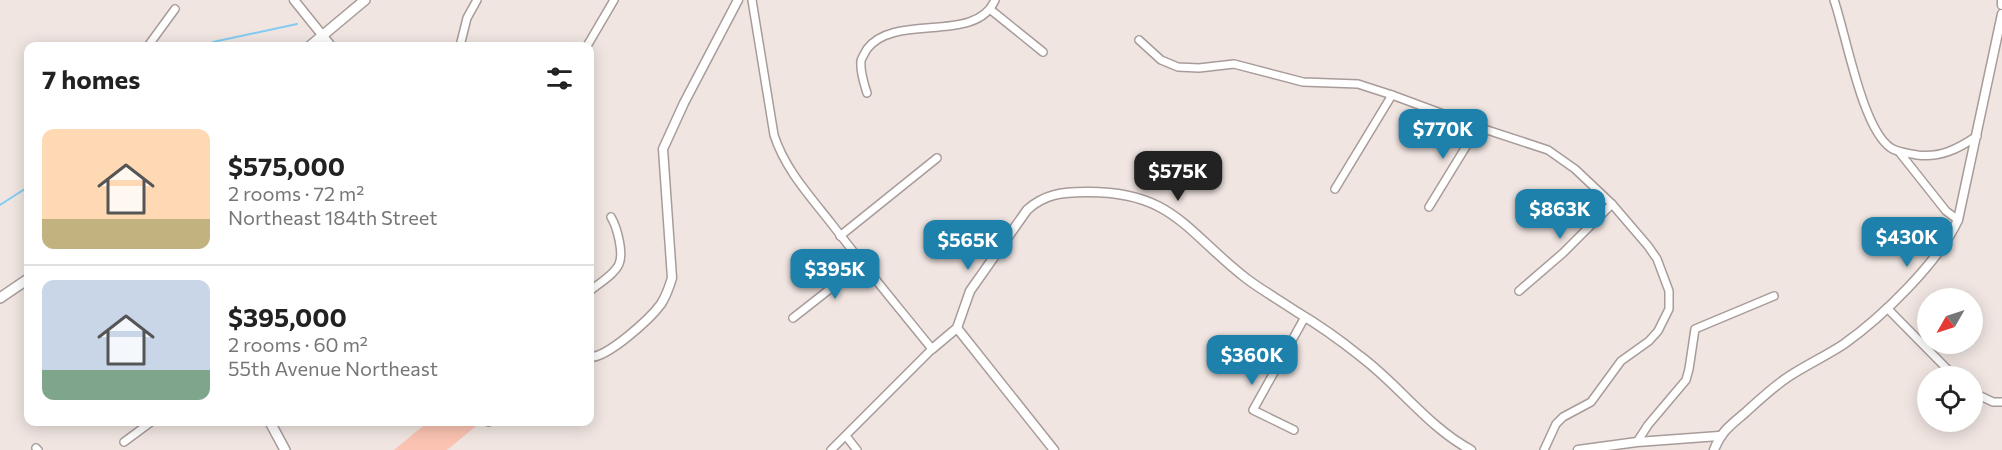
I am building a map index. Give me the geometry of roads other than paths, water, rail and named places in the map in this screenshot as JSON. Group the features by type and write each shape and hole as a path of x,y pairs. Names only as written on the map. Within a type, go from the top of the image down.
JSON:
{"main road":[{"path":"315,42 365,0"},
{"path":"0,298 24,282"},
{"path":"272,426 285,450"}],"street":[{"path":"294,0 327,42"},
{"path":"461,42 467,18 477,0"},
{"path":"589,42 615,0"},
{"path":"594,357 601,356 650,317 668,292 672,278 663,149 684,103 738,0"},
{"path":"752,0 774,135 780,153 788,168 840,236 932,349"},
{"path":"867,93 861,73 861,58 872,43 886,34 966,23 991,10 995,0"},
{"path":"1835,1 1843,24 1857,85 1871,121 1885,143 1900,153 1946,211 1958,220"},
{"path":"151,42 175,9"},
{"path":"991,10 1043,52"},
{"path":"1714,450 1719,435 1788,376 1841,346 1887,308 1950,238 1958,220 2002,14"},
{"path":"1139,40 1161,60 1178,67 1199,68 1234,64 1303,82 1358,84 1392,95 1548,150 1575,169 1612,204 1657,259 1669,291 1669,309 1658,332 1621,361 1591,402 1563,417 1556,424 1544,450"},
{"path":"1335,189 1392,95"},
{"path":"1429,207 1478,127"},
{"path":"1900,153 1925,156 1947,153 1977,135"},
{"path":"840,236 937,158"},
{"path":"831,450 932,349 957,328 970,291 1026,210 1045,197 1065,192 1121,193 1145,199 1177,216 1250,282 1361,356 1449,436 1471,450"},
{"path":"1519,291 1563,254 1612,204"},
{"path":"594,288 619,266 621,258 617,228 611,217"},
{"path":"792,318 863,263"},
{"path":"1637,442 1648,425 1686,380 1695,328 1774,296"},
{"path":"1887,308 1944,366"},
{"path":"1294,430 1253,410 1305,317"},
{"path":"957,328 1054,450"},
{"path":"1983,398 1992,402 2002,402"},
{"path":"124,442 146,426"},
{"path":"278,435 290,450"},
{"path":"1578,450 1719,435"},
{"path":"846,436 857,450"}],"waterway":[{"path":"213,42 297,24"},
{"path":"0,205 24,190"}]}
